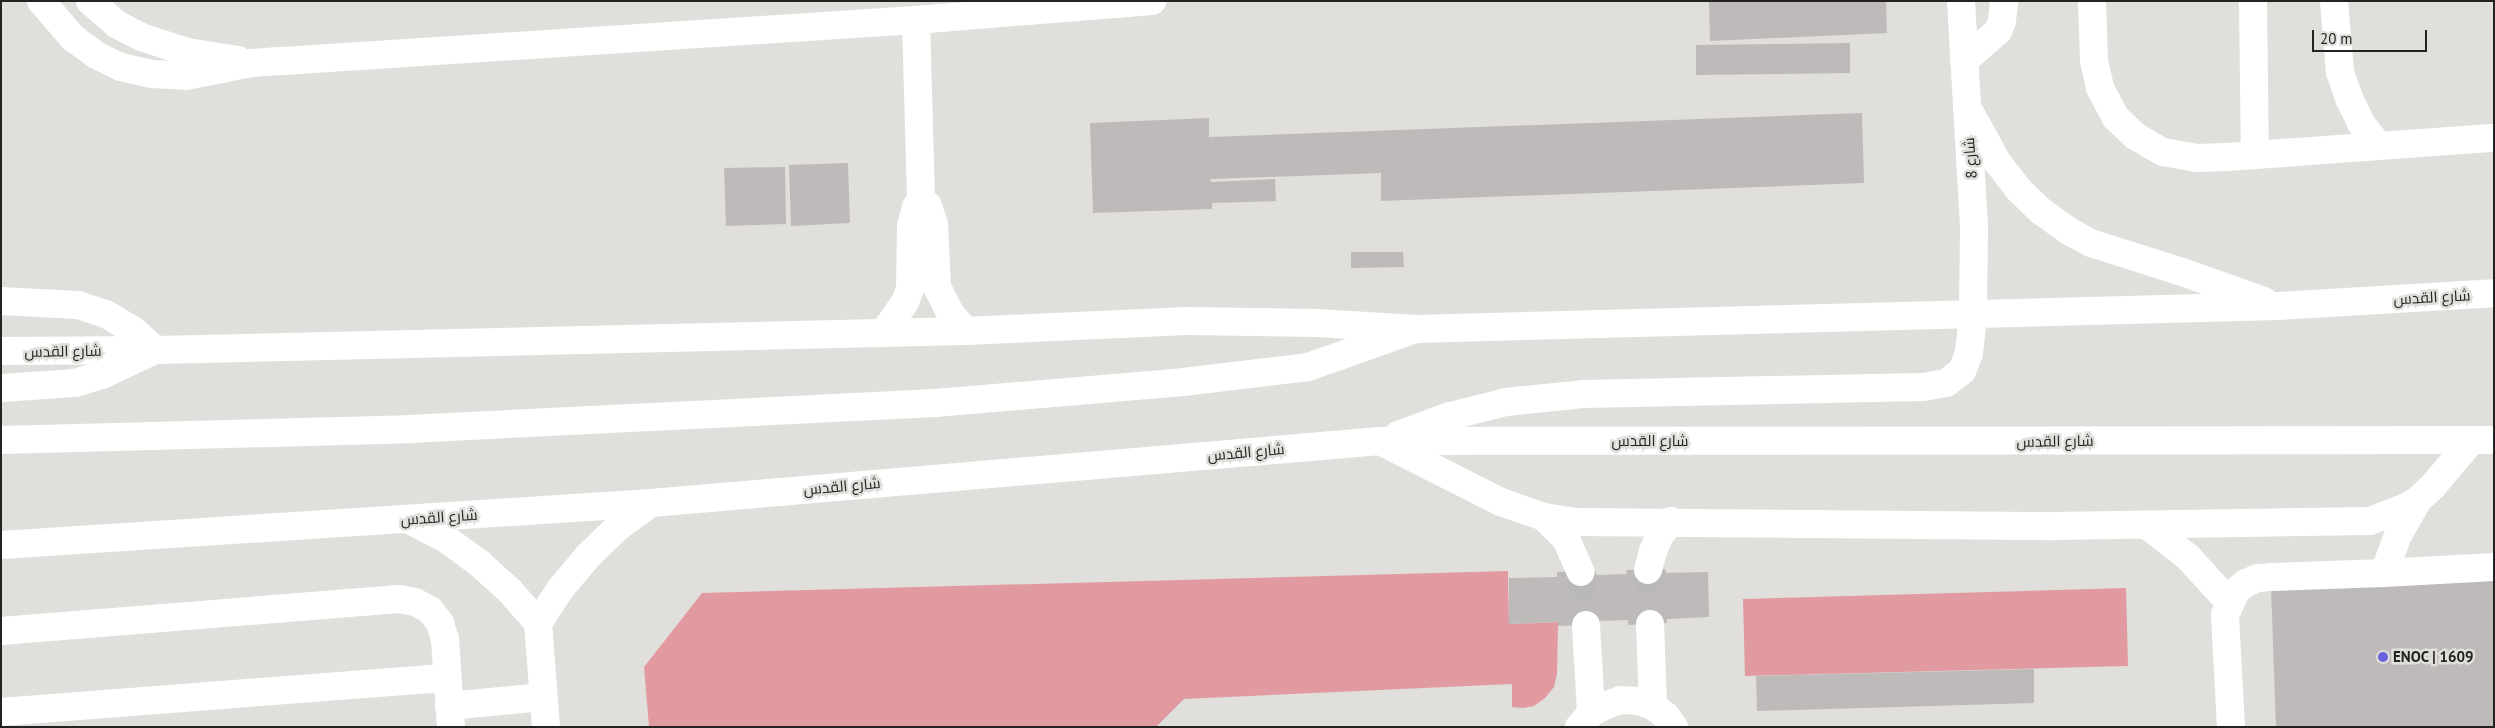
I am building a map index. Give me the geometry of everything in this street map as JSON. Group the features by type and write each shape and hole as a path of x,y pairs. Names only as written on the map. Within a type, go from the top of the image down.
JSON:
{"main road":[{"path":"41,1 52,18 73,38 96,55 121,67 152,74 186,76 252,63 916,20 1152,1"},
{"path":"90,1 116,24 160,44 252,63"},
{"name":"شارع 8","path":"1380,441 1450,416 1506,402 1583,394 1924,387 1946,382 1962,371 1969,353 1973,314 1974,229 1961,1"},
{"path":"1964,61 1998,31 2002,21 2004,1"},
{"path":"2092,1 2094,61 2100,88 2116,118 2135,136 2163,152 2196,158 2494,138"},
{"path":"2253,1 2256,78 2255,154"},
{"path":"2334,1 2340,72 2348,98 2361,123 2378,145"},
{"path":"884,332 905,302 910,288 911,226 916,207 921,199 916,20"},
{"path":"1966,106 1998,163 2018,189 2041,211 2069,231 2091,243 2182,272 2278,306"},
{"path":"921,199 928,206 934,224 937,288 950,313 966,331"},
{"name":"شارع القدس","path":"1,351 154,350 966,331 1187,321 1317,323 1416,329 2278,306 2494,293"},
{"path":"1,302 48,303 87,308 106,314 133,330 154,350 102,376 75,382 1,388"},
{"path":"1,440 409,429 935,403 1183,382 1308,367 1416,329"},
{"path":"1380,441 1481,494 1544,517 1575,522 1671,521 2148,526 2370,521 2404,508 2418,500 2483,441"},
{"name":"شارع القدس","path":"7,547 651,502 1380,441 2483,441"},
{"path":"2384,574 2398,535 2418,500"},
{"path":"546,727 538,622 561,588 588,556 618,527 651,502"},
{"path":"1544,517 1566,539 1581,572"},
{"path":"408,519 446,539 479,563 510,591 538,622"},
{"path":"1648,570 1660,535 1671,521"},
{"path":"2148,526 2188,557 2229,602"},
{"path":"2231,727 2225,615 2229,602 2236,591 2258,578 2384,574 2494,567"},
{"path":"1,631 399,599 415,602 430,610 440,623 445,639 450,716 543,697"},
{"path":"1650,624 1653,706"},
{"path":"1585,720 1586,625"},
{"path":"1,712 447,678"},
{"path":"1585,720 1606,704 1621,700 1638,701 1653,706 1666,716 1674,727"}],"shaded area":[{"path":"1508,571 1509,624 1558,622 1557,674 1554,687 1545,698 1534,706 1512,707 1512,684 1184,699 1157,726 649,727 644,667 702,593"},
{"path":"2126,588 2128,666 1745,676 1743,599"}],"building":[{"path":"1709,1 1886,1 1887,33 1710,41"},
{"path":"1850,43 1850,73 1696,75 1696,45"},
{"path":"1862,113 1864,183 1381,201 1381,173 1210,179 1211,182 1275,179 1276,201 1212,203 1212,209 1093,213 1090,123 1209,118 1209,137"},
{"path":"848,163 850,223 791,226 789,165"},
{"path":"785,167 786,224 726,226 724,168"},
{"path":"1351,252 1403,252 1404,267 1351,268"},
{"path":"1665,569 1666,573 1708,572 1709,617 1667,619 1667,623 1628,625 1628,620 1597,621 1586,625 1558,626 1558,622 1509,624 1509,578 1557,577 1557,572 1596,571 1596,575 1627,574 1626,570"},
{"name":"ENOC | 1609","path":"2494,575 2494,727 2276,727 2271,587"},
{"path":"2034,669 2034,703 1757,711 1756,676"}],"tunnel":[{"path":"1648,570 1650,624"},
{"path":"1581,572 1586,625"}],"place":[{"name":"ENOC | 1609","path":"2383,657"}]}
